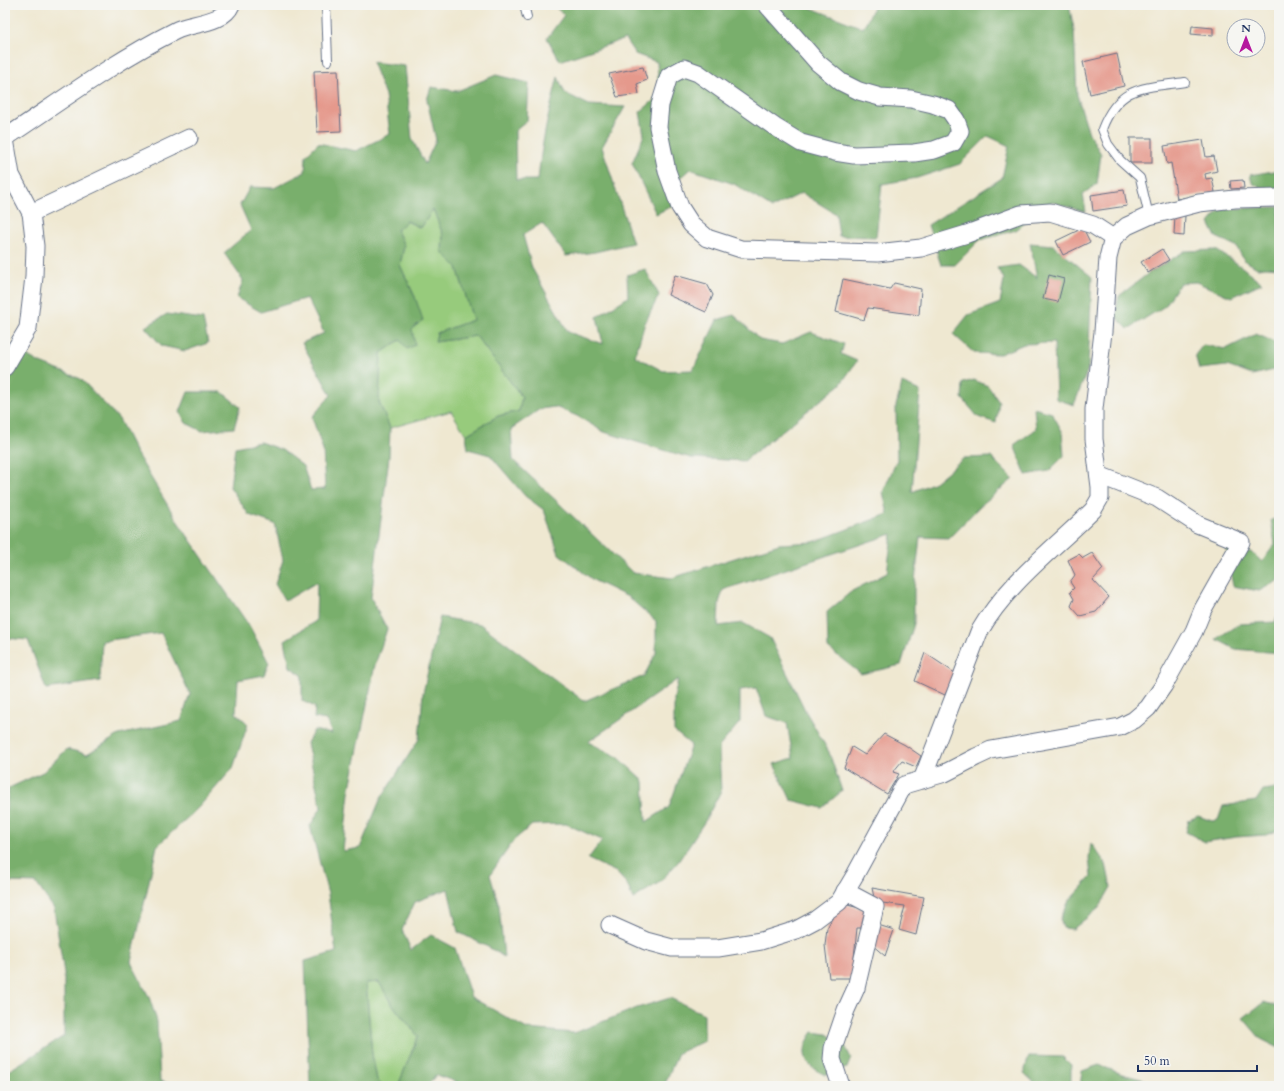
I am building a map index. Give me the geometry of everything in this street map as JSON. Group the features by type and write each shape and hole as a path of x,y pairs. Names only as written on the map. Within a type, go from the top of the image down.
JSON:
{"street":[{"path":"5,367 28,328 34,276 35,246 31,213 11,175 5,138 125,59 176,30 211,21 229,10 231,5"},
{"path":"766,5 818,63 841,82 859,91 880,97 911,99 933,104 949,110 956,120 960,131 953,143 927,151 914,153 854,155 835,152 801,143 775,127 698,73 684,68 669,76 660,105 658,127 667,172 680,207 692,224 707,238 741,249 877,253 921,248 967,234 1021,214 1050,212 1093,225 1113,238"},
{"path":"31,213 188,138"},
{"path":"922,780 979,632 989,615 1007,592 1093,510 1100,498 1099,475 1094,438 1094,409 1103,332 1108,258 1113,238 1127,226 1149,216 1198,203 1279,198"},
{"path":"610,925 646,941 672,948 718,948 761,942 796,930 815,920 839,902 904,785 945,773 991,750 1120,727 1134,720 1148,708 1164,685 1194,631 1203,609 1241,542 1197,524 1157,498 1099,475"},
{"path":"841,1086 832,1059 833,1048 846,1010 856,988 875,907 845,891"}],"lane":[{"path":"326,5 328,61"},
{"path":"524,5 527,17"},
{"path":"1149,216 1140,178 1120,160 1108,144 1102,129 1108,115 1118,101 1133,91 1185,82"}],"green space":[{"path":"553,5 810,5 811,8 863,28 875,5 1069,5 1074,29 1077,95 1089,133 1101,154 1097,184 1083,194 1086,212 1051,202 1016,230 980,240 955,265 941,265 928,225 1002,178 1009,146 988,136 960,164 917,178 882,184 876,237 839,236 836,214 802,193 772,208 734,184 690,169 666,190 672,206 656,214 632,163 644,135 640,112 659,96 657,62 635,54 625,39 560,61 547,38 564,15"},
{"path":"372,62 405,66 412,139 425,164 436,140 427,100 431,87 457,91 496,75 529,83 527,121 515,131 516,180 538,180 546,128 558,77 565,93 589,105 625,107 602,147 633,243 595,252 566,256 542,223 523,235 532,268 568,332 603,344 597,317 628,297 627,275 645,269 659,295 645,323 635,356 663,371 693,370 717,320 734,315 760,340 782,344 811,332 844,344 841,354 857,361 840,385 744,461 691,458 604,432 577,416 555,407 540,409 511,429 513,460 633,573 672,578 779,544 813,542 888,514 883,492 897,460 896,406 902,383 920,391 912,492 935,482 964,458 991,457 1013,479 980,506 949,538 920,537 914,590 914,624 901,665 861,674 828,648 827,612 852,591 887,573 892,534 723,590 719,603 718,626 743,623 770,638 806,712 829,752 842,791 822,808 791,800 774,764 793,758 787,723 766,716 756,688 740,690 740,722 719,747 721,791 705,821 678,862 660,882 633,899 627,884 616,872 588,859 602,840 566,824 532,825 514,840 490,875 499,905 504,957 490,948 458,932 448,889 415,902 402,930 411,950 431,935 455,948 471,997 527,1029 574,1033 637,1008 670,998 704,1014 704,1041 678,1053 664,1086 638,1084 637,1086 468,1086 436,1075 427,1086 398,1086 418,1036 391,1003 379,982 366,983 372,1054 377,1080 383,1086 310,1086 305,961 336,952 328,894 310,826 321,808 307,743 314,730 332,734 326,720 314,718 315,707 302,701 302,675 290,667 285,640 316,621 317,582 285,601 275,584 283,560 275,524 249,515 230,487 235,447 260,442 282,450 303,466 311,490 325,489 323,450 312,417 331,395 302,343 324,333 307,298 261,312 237,298 243,280 224,253 251,230 240,205 250,187 274,188 305,172 306,155 318,143 356,151 390,134 385,95","holes":["433,209 443,235 442,252 457,267 473,320 437,333 435,342 476,336 522,397 519,411 498,416 466,435 468,449 490,455 525,496 544,510 559,554 593,580 628,597 656,621 656,653 644,676 584,701 480,624 440,617 423,693 419,739 380,800 360,848 343,851 349,793 375,665 387,629 371,598 389,457 390,428 379,402 381,353 400,340 407,349 415,345 412,329 423,320 415,297 400,265 404,246 397,230 407,221 421,228","678,679 674,698 674,731 691,745 669,807 646,822 644,781 618,757 588,742"]},
{"path":"1279,170 1279,189 1261,188 1252,183 1250,175"},
{"path":"1279,207 1279,268 1257,268 1244,260 1236,246 1216,237 1209,223 1221,209"},
{"path":"433,209 443,235 442,252 457,267 473,320 437,333 435,342 476,336 522,397 519,411 498,416 466,435 451,411 390,428 379,402 381,353 400,340 412,328 415,297 400,265 404,246 397,230 406,221 421,228"},
{"path":"1030,243 1053,245 1092,277 1088,369 1074,405 1056,399 1054,343 1024,344 1000,354 974,353 953,334 968,315 1000,303 1004,279 997,268 1019,265 1037,278"},
{"path":"1216,250 1242,267 1262,283 1231,297 1196,282 1180,283 1165,306 1128,329 1115,316 1119,296 1149,273 1185,251"},
{"path":"167,314 203,319 208,343 185,351 162,346 145,327"},
{"path":"1256,334 1279,344 1279,369 1252,375 1227,366 1199,369 1195,355 1203,345 1226,349"},
{"path":"5,343 40,363 81,379 119,419 135,451 176,519 250,627 269,663 264,675 238,680 236,713 248,724 233,768 198,808 157,846 131,962 149,997 157,1021 160,1081 178,1086 5,1086 5,1073 64,1036 64,973 54,909 36,883 8,882 4,859 4,835 9,788 43,772 67,749 87,754 119,735 181,721 190,694 161,633 102,641 100,681 46,689 28,640 5,638"},
{"path":"974,380 988,386 999,402 996,423 978,417 962,398 963,383"},
{"path":"188,392 222,392 240,407 234,428 202,431 186,423 180,412"},
{"path":"1034,408 1052,413 1062,431 1064,456 1049,471 1026,475 1014,445 1036,429"},
{"path":"1279,518 1279,580 1259,591 1233,586 1226,549 1252,552 1262,562 1275,544 1271,520"},
{"path":"1279,612 1279,653 1235,649 1216,639 1239,624 1275,622"},
{"path":"1279,788 1279,830 1266,835 1236,837 1205,842 1186,832 1189,820 1198,816 1212,821 1218,820 1223,806 1256,801 1263,790"},
{"path":"1091,843 1106,864 1111,887 1099,908 1073,929 1063,928 1060,919 1069,901 1091,877 1089,858"},
{"path":"379,982 391,1003 418,1036 398,1086 383,1086 377,1080 372,1054 366,983"},
{"path":"1264,1002 1279,1007 1279,1048 1261,1039 1243,1018"},
{"path":"813,1032 827,1034 845,1046 851,1058 847,1068 825,1075 810,1066 805,1056 805,1048"},
{"path":"1029,1056 1063,1057 1071,1065 1071,1086 1038,1086 1024,1073"},
{"path":"1099,1065 1122,1074 1152,1082 1155,1086 1126,1086 1117,1083 1114,1086 1080,1086 1082,1071"}],"building":[{"path":"1192,26 1213,28 1213,36 1191,34"},
{"path":"1117,54 1124,86 1090,94 1083,62"},
{"path":"643,67 647,80 637,84 639,94 617,97 609,74"},
{"path":"338,70 341,131 317,132 314,71"},
{"path":"1130,138 1152,138 1152,163 1130,163"},
{"path":"1203,140 1206,157 1214,156 1217,171 1205,174 1206,179 1212,178 1215,192 1177,199 1171,163 1167,164 1164,146"},
{"path":"1243,180 1244,188 1231,189 1230,181"},
{"path":"1124,190 1127,206 1093,211 1091,195"},
{"path":"1175,215 1185,215 1184,236 1174,235"},
{"path":"1083,228 1090,242 1063,255 1056,241"},
{"path":"1162,249 1169,260 1148,273 1141,262"},
{"path":"675,275 707,284 713,295 706,312 668,295"},
{"path":"1049,275 1064,279 1058,302 1043,299"},
{"path":"843,279 890,289 894,283 921,289 919,315 868,308 864,320 836,312"},
{"path":"1092,553 1103,569 1093,580 1109,597 1096,612 1080,616 1071,606 1074,599 1070,592 1074,588 1070,582 1075,575 1068,560 1079,554 1083,558"},
{"path":"925,653 955,673 945,695 915,681"},
{"path":"884,734 905,745 921,756 916,767 902,761 893,772 899,774 887,794 844,768 852,747 865,755"},
{"path":"872,888 924,897 916,935 899,930 905,906 875,902"},
{"path":"843,904 868,910 865,928 857,928 852,978 829,978 825,945 827,928 838,907"},
{"path":"875,924 894,930 885,956 871,944"}]}
